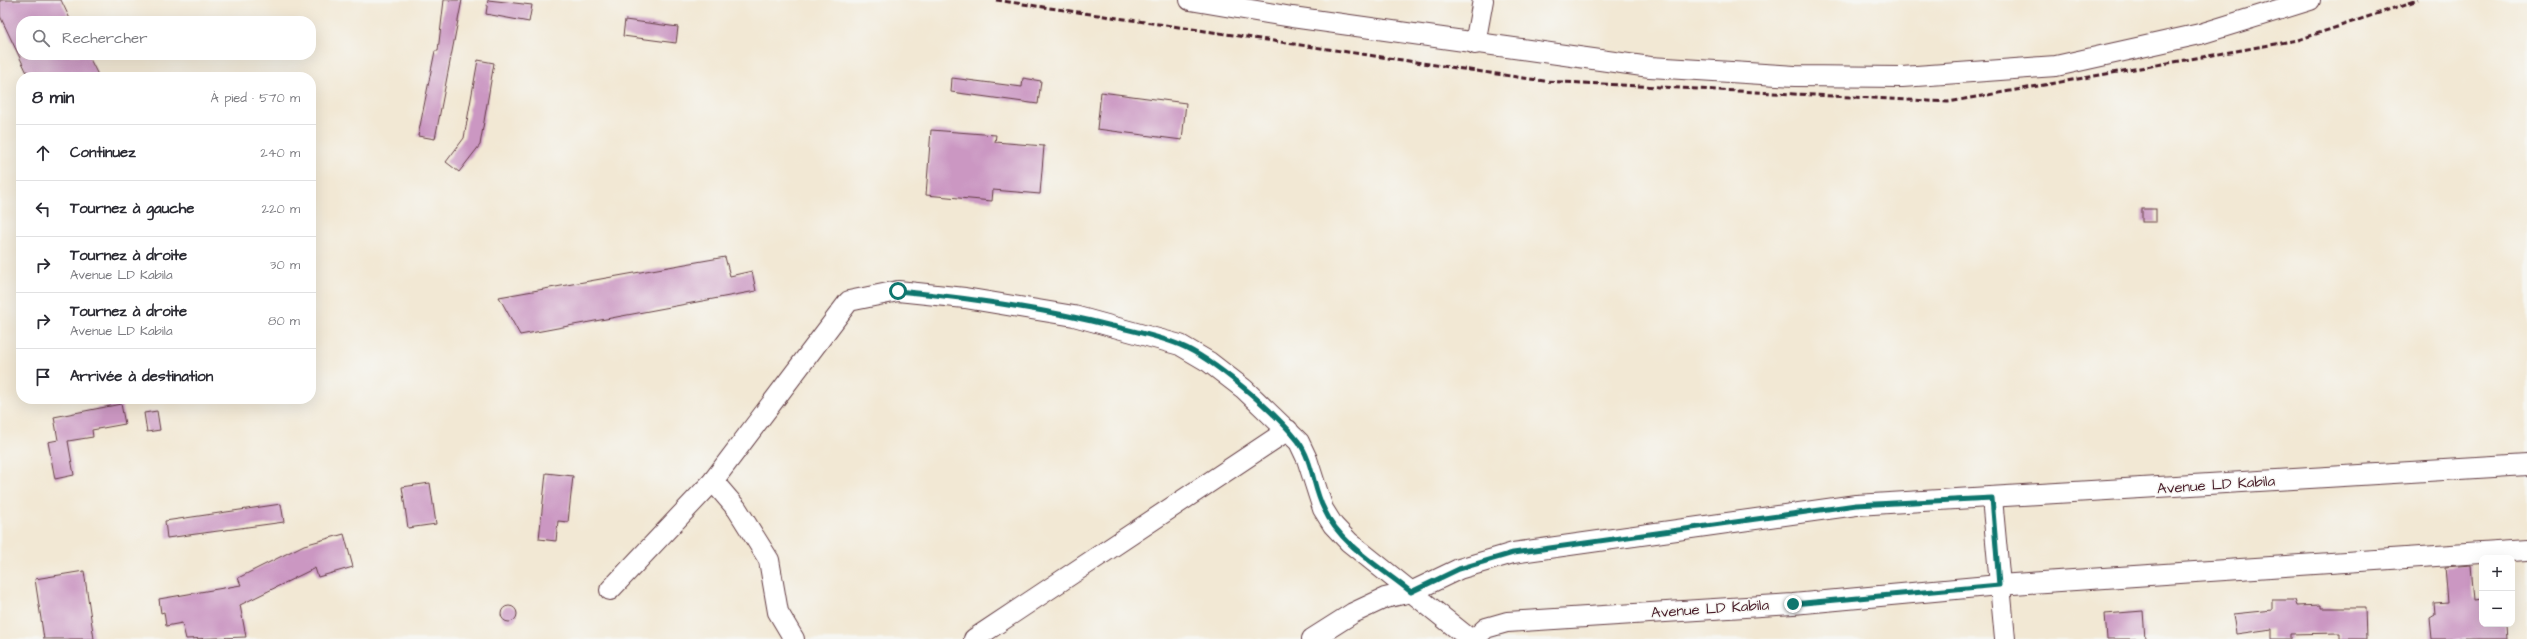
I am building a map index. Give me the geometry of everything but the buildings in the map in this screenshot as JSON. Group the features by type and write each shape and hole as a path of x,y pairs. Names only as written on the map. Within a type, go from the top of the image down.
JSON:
{"street":[{"path":"1190,0 1249,11 1650,68 1795,76 1902,77 2056,66 2200,34 2310,0"},
{"path":"1475,44 1483,0"},
{"path":"610,590 712,481 848,300 898,291 965,298 1074,316 1180,345 1209,362 1238,384 1299,442 1307,459 1323,509 1333,525 1349,542 1470,639"},
{"path":"974,639 1288,430"},
{"name":"Avenue LD Kabila","path":"1312,639 1354,613 1385,598 1411,592 1459,569 1513,553 1856,505 2527,465"},
{"path":"712,481 737,509 769,560 778,612 794,639"},
{"path":"1992,498 2005,639"},
{"name":"Avenue LD Kabila","path":"1474,639 1486,628 1507,622 1793,604 1999,585 2527,550"}],"railway":[{"path":"996,0 1544,81 1948,102 2298,40 2418,0"}],"route":[{"path":"898,291 965,298 1074,316 1135,331 1180,345 1209,362 1244,388 1299,442 1307,459 1323,509 1333,525 1349,542 1411,592 1459,569 1513,553 1856,505 1992,498 1999,585 1793,604"}]}
